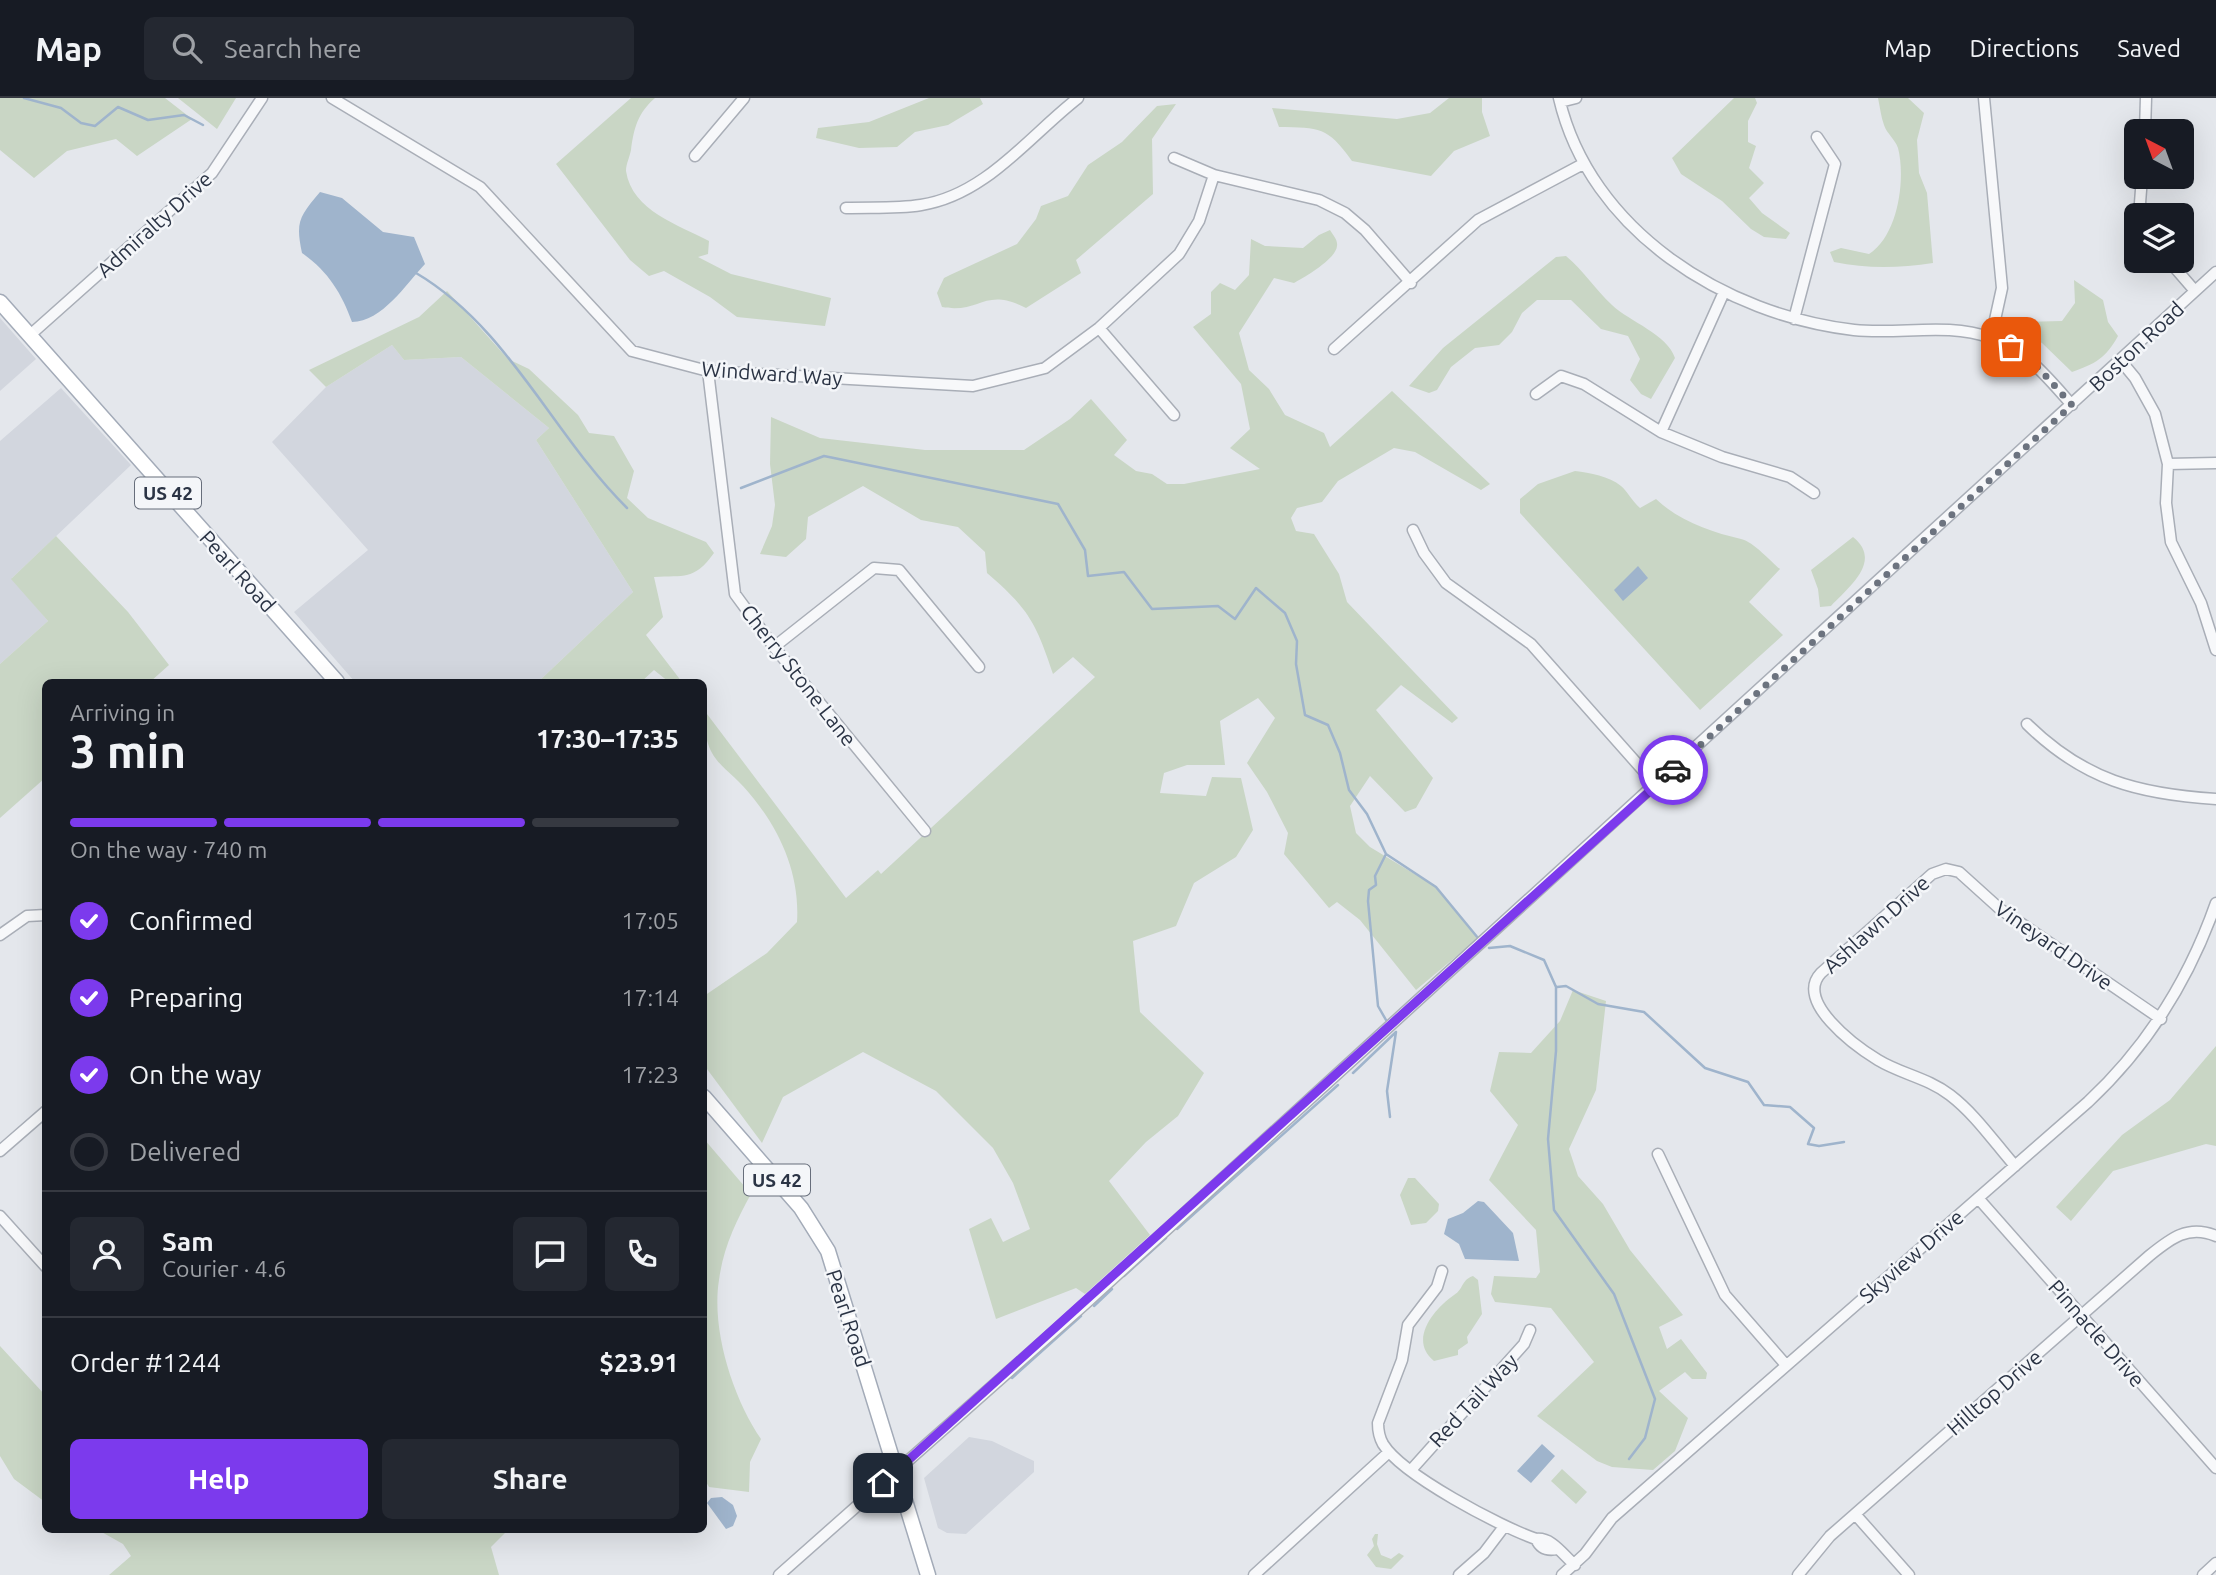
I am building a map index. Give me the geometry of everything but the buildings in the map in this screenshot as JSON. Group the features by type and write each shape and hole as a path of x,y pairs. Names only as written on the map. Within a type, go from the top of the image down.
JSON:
{"main road":[{"name":"Pearl Road","path":"0,302 334,679"},
{"name":"Pearl Road","path":"707,1100 801,1208 828,1251 928,1575"}],"street":[{"name":"Admiralty Drive","path":"29,336 212,173 262,98"},
{"name":"Windward Way","path":"332,98 480,187 632,351 708,372 973,386 1045,368 1099,328 1179,254 1199,221 1214,175"},
{"path":"695,156 744,98"},
{"path":"1576,98 1560,100 1583,164 1614,208 1650,242 1688,271 1724,292 1794,318 1857,330 1947,329 1991,338 2028,358 2072,405"},
{"path":"1984,98 2002,288 1991,338"},
{"path":"2145,119 2146,98"},
{"path":"846,208 921,205 948,198 973,186 1002,164 1070,100"},
{"path":"1794,318 1835,164 1817,137"},
{"path":"1174,158 1214,175 1319,200 1345,213 1365,230 1411,282"},
{"path":"1334,349 1478,220 1583,164"},
{"name":"Boston Road","path":"779,1575 1656,785 2216,272"},
{"path":"2180,273 2196,291"},
{"path":"1661,432 1724,292"},
{"path":"1099,328 1174,415"},
{"path":"2120,361 2135,378 2155,414 2168,464 2166,503 2171,542 2201,603 2216,650"},
{"name":"Cherry Stone Lane","path":"708,372 735,594 774,647 925,831"},
{"path":"1536,394 1561,376 1584,384 1661,432 1722,457 1790,477 1814,493"},
{"path":"2168,464 2216,463"},
{"path":"1413,530 1424,553 1446,583 1531,644 1656,785"},
{"path":"774,647 874,568 900,570 979,667"},
{"path":"2026,724 2061,754 2104,778 2151,793 2216,799"},
{"name":"Ashlawn Drive","path":"1950,869 1932,874 1821,973 1812,992 1818,1006 1863,1051 1896,1069 1924,1079 1952,1097 2015,1166"},
{"name":"Vineyard Drive","path":"1950,869 1966,877 2000,909 2161,1019"},
{"name":"Skyview Drive","path":"1562,1575 1575,1565 1612,1518 2098,1094 2161,1019 2194,959 2216,903"},
{"path":"0,935 27,916 42,915"},
{"path":"0,1151 42,1114"},
{"path":"1658,1154 1726,1295 1786,1365"},
{"name":"Pinnacle Drive","path":"1978,1198 2216,1468"},
{"path":"0,1216 42,1263"},
{"name":"Hilltop Drive","path":"1798,1575 1815,1552 1855,1514 2173,1237 2192,1231 2203,1231 2216,1236"},
{"path":"1441,1271 1437,1287 1408,1325 1402,1360 1378,1423 1378,1433 1389,1452 1412,1469 1503,1528 1536,1539 1544,1538 1575,1565"},
{"name":"Red Tail Way","path":"1412,1469 1524,1344 1530,1330"},
{"path":"1254,1575 1268,1571 1389,1452"},
{"path":"1855,1514 1909,1575"},
{"path":"1460,1575 1484,1553 1503,1528"},
{"path":"2203,1575 2216,1563"}],"shaded area":[{"path":"0,318 36,359 0,391"},
{"path":"392,345 404,360 461,357 549,428 536,440 633,592 541,679 352,679 294,612 368,550 272,442 326,387"},
{"path":"61,388 131,465 12,578 48,621 0,664 0,441"},
{"path":"969,1437 992,1441 1034,1461 1034,1472 966,1534 947,1533 938,1528 924,1478"}],"green space":[{"path":"0,98 165,98 192,119 137,156 116,139 67,151 34,178 0,150"},
{"path":"178,98 236,98 217,129"},
{"path":"631,98 655,98 644,109 638,121 626,171 637,197 659,215 709,241 708,254 698,257 731,274 831,298 825,326 737,317 710,297 664,271 649,276 630,260 556,164"},
{"path":"929,98 980,98 983,104 948,125 915,132 897,147 859,148 816,138 818,128 869,122"},
{"path":"1449,98 1482,98 1482,112 1490,136 1454,151 1431,176 1352,161 1336,141 1322,131 1279,127 1272,108 1397,119 1430,113"},
{"path":"1734,98 1755,98 1757,103 1748,121 1748,142 1756,146 1749,168 1764,183 1749,198 1762,213 1790,233 1786,239 1764,237 1751,229 1722,201 1681,174 1672,158"},
{"path":"1878,98 1908,98 1924,113 1917,140 1919,173 1927,193 1933,263 1896,267 1859,266 1834,262 1830,252 1841,248 1869,254 1879,246 1893,221 1900,190 1900,161 1897,145 1884,125"},
{"path":"1176,104 1152,139 1153,194 1076,260 1081,273 1026,308 1001,300 966,307 942,307 937,293 944,278 1017,244 1036,219 1041,206 1068,196 1088,165 1122,142 1157,106"},
{"path":"1330,230 1335,238 1337,244 1331,256 1294,283 1274,278 1239,333 1249,370 1269,389 1285,415 1324,433 1330,447 1392,391 1490,484 1481,490 1415,452 1394,448 1338,481 1322,502 1297,508 1291,518 1296,531 1314,534 1339,574 1347,602 1458,718 1452,723 1401,685 1376,710 1433,778 1416,808 1405,812 1370,776 1350,806 1356,833 1370,847 1436,887 1478,938 1416,990 1360,920 1337,902 1329,908 1284,854 1288,833 1267,792 1247,763 1275,718 1258,698 1220,721 1225,765 1187,765 1164,773 1160,793 1206,796 1212,777 1241,778 1253,830 1236,857 1194,883 1176,926 1133,941 1140,1012 1204,1073 1178,1116 1146,1142 1109,1181 1150,1235 1085,1294 1076,1288 996,1319 969,1229 991,1218 1003,1242 1030,1229 1013,1183 993,1148 936,1091 863,1052 783,1097 762,1143 707,1069 707,994 767,953 797,922 797,905 792,873 781,841 754,799 712,753 707,738 707,714 846,898 878,870 881,874 1095,677 1073,657 1053,674 1036,629 1022,607 987,573 985,552 958,527 921,520 863,486 808,517 806,539 786,557 760,554 772,526 775,505 770,464 771,417 820,438 925,450 1024,450 1070,419 1091,399 1127,440 1114,455 1136,471 1152,474 1167,484 1184,484 1260,469 1230,448 1250,429 1241,384 1193,327 1211,314 1211,292 1220,283 1235,290 1249,275 1251,239 1265,246 1303,248"},
{"path":"1566,256 1612,305 1656,335 1671,350 1675,358 1651,399 1641,394 1630,380 1640,359 1628,336 1601,329 1571,300 1537,300 1522,313 1512,332 1499,345 1475,348 1451,367 1437,390 1429,393 1409,386 1443,348 1556,257"},
{"path":"2074,280 2103,300 2108,322 2118,336 2099,359 2072,372 2042,343 2025,333 2024,322 2062,321 2075,303"},
{"path":"447,291 508,359 529,369 578,415 589,433 614,436 634,471 627,498 648,518 706,542 714,553 700,568 688,575 654,577 663,617 646,635 680,679 665,679 654,670 644,679 541,679 633,592 536,440 549,428 461,357 404,360 392,345 326,387 309,370 419,317"},
{"path":"1575,471 1611,480 1623,488 1640,508 1656,499 1675,514 1696,525 1746,541 1780,569 1749,602 1783,635 1700,710 1520,513 1520,499 1538,484"},
{"path":"56,536 128,612 169,665 153,679 42,679 42,781 0,818 0,664 48,621 11,579"},
{"path":"1853,537 1865,555 1860,573 1831,606 1820,607 1818,589 1811,570"},
{"path":"1573,990 1606,1001 1596,1090 1569,1149 1578,1176 1603,1204 1630,1250 1683,1315 1659,1327 1667,1349 1681,1339 1707,1373 1706,1379 1692,1379 1685,1372 1659,1391 1688,1418 1675,1451 1653,1470 1612,1467 1597,1461 1537,1416 1594,1362 1551,1308 1495,1302 1491,1294 1494,1276 1536,1278 1540,1272 1536,1230 1489,1180 1518,1125 1490,1091 1499,1052 1531,1053 1560,1021"},
{"path":"2216,1046 2216,1146 2206,1144 2113,1171 2071,1221 2056,1207 2122,1135 2170,1100"},
{"path":"707,1143 751,1194 727,1246 717,1300 726,1363 741,1404 761,1439 750,1462 749,1492 709,1487"},
{"path":"1408,1178 1415,1178 1439,1204 1438,1211 1426,1223 1411,1225 1400,1195"},
{"path":"1473,1276 1478,1280 1482,1314 1467,1337 1468,1343 1458,1350 1458,1355 1434,1361 1423,1344 1427,1325 1439,1308"},
{"path":"0,1346 42,1392 42,1500 14,1479 0,1456"},
{"path":"1562,1469 1587,1492 1576,1504 1551,1481"},
{"path":"103,1533 505,1533 491,1547 499,1575 109,1575 131,1556 123,1544"},
{"path":"1378,1534 1377,1544 1381,1555 1391,1559 1399,1553 1404,1556 1391,1569 1376,1567 1367,1555 1374,1546 1372,1539"}],"water":[{"path":"320,192 342,198 383,232 414,237 425,264 393,300 373,316 363,320 352,322 333,284 319,267 302,253 299,226 304,213"},
{"path":"1638,566 1648,578 1623,601 1614,590"},
{"path":"1478,1201 1484,1202 1513,1233 1519,1261 1465,1259 1459,1244 1444,1234 1448,1219 1463,1213"},
{"path":"1542,1444 1555,1456 1531,1483 1517,1471"},
{"path":"722,1497 733,1505 737,1516 733,1526 726,1529 707,1503 711,1498"}],"waterway":[{"path":"24,98 61,108 81,123 95,126 118,107 148,120 184,115 203,125"},
{"path":"416,273 448,296 477,322 504,352 600,479 627,508"},
{"path":"741,488 824,456 1058,504 1085,550 1088,576 1124,572 1152,609 1218,606 1235,619 1256,588 1285,613 1297,641 1296,664 1305,715 1328,725 1340,753 1349,790 1367,814 1386,854 1436,887 1478,938"},
{"path":"1386,854 1375,876 1376,885 1369,890 1368,901 1378,1006 1386,1020"},
{"path":"1489,948 1510,946 1544,960 1556,987 1556,1051 1548,1139 1554,1210 1614,1294 1655,1399 1645,1438 1629,1459"},
{"path":"1557,987 1566,986 1598,1004 1644,1012 1705,1068 1748,1082 1764,1105 1790,1107 1814,1128 1808,1144 1819,1146 1844,1142"},
{"path":"1353,1073 1396,1032"},
{"path":"1390,1117 1387,1091 1396,1032"},
{"path":"1177,1229 1338,1085"},
{"path":"1124,1276 1166,1238"},
{"path":"1094,1306 1112,1289"},
{"path":"1012,1378 1081,1316"}],"way so far":[{"path":"1673,770 2072,405 2035,364 2011,347"}],"route":[{"path":"883,1483 1085,1304 1110,1278 1673,770"}]}
